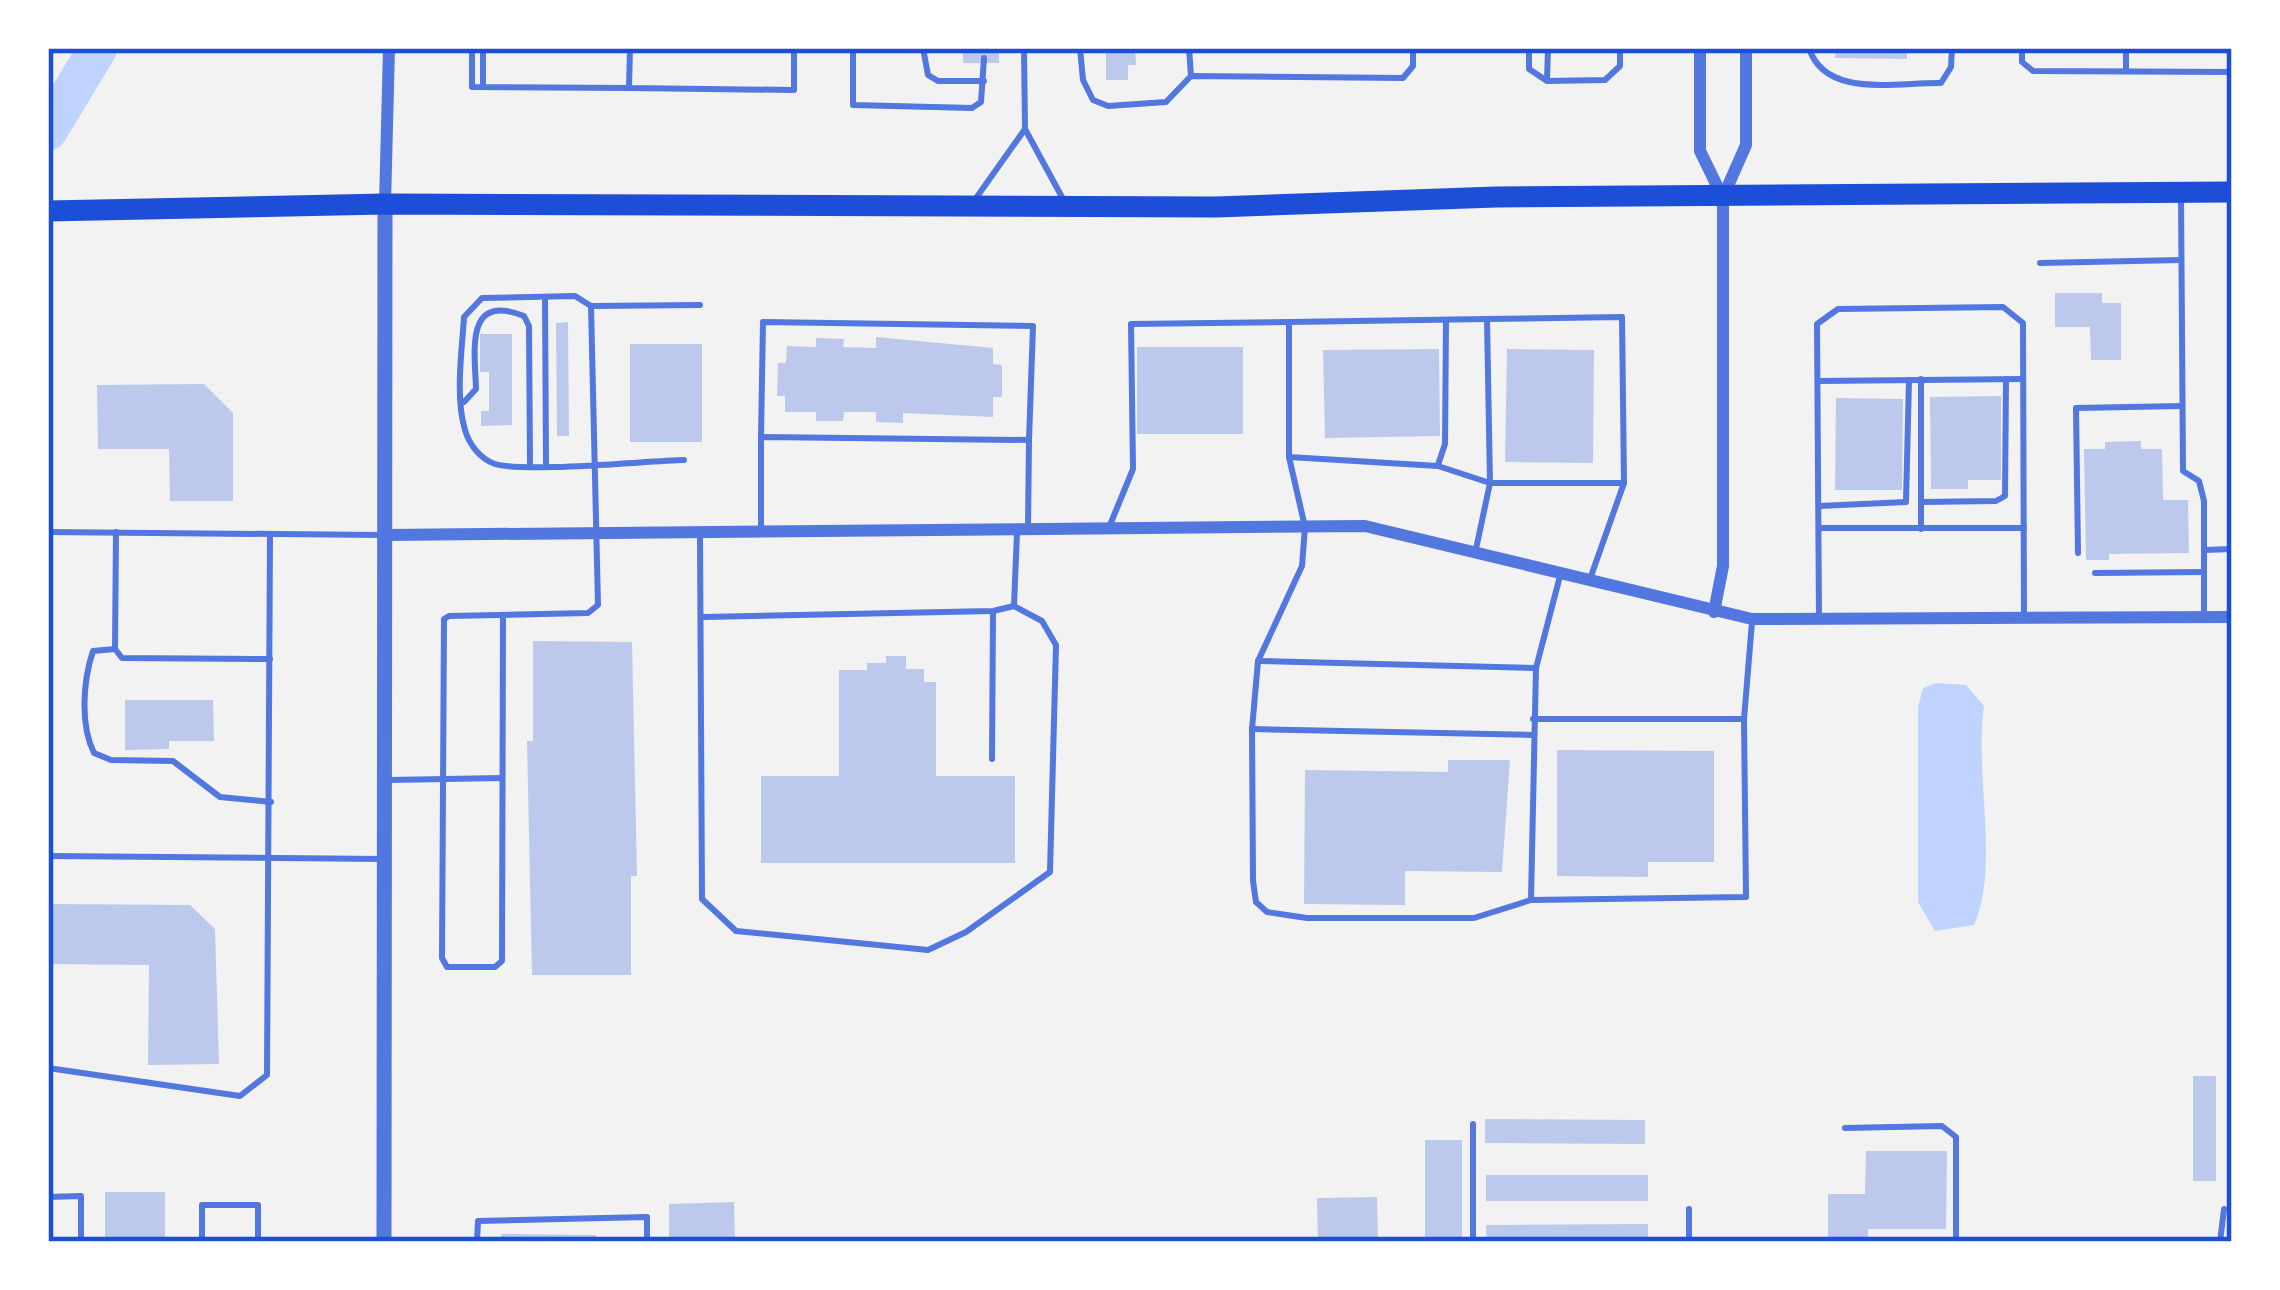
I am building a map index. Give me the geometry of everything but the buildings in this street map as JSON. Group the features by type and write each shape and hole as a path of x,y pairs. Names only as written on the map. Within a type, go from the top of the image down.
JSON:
{"main road":[{"path":"48,211 385,204 1067,207 2232,192"}],"street":[{"path":"384,1242 389,48"},
{"path":"1700,48 1700,151 1723,197"},
{"path":"1714,612 1723,566 1723,197 1745,145 1746,48"},
{"path":"386,535 1365,526 1752,619 2232,616"}],"lane":[{"path":"472,48 472,87 794,90 794,48"},
{"path":"483,48 483,87"},
{"path":"629,88 630,48"},
{"path":"854,48 854,105 972,108 981,102 984,58"},
{"path":"923,48 923,64 938,81 984,81"},
{"path":"1024,48 1024,129 1067,207"},
{"path":"1080,48 1083,80 1093,100 1108,106 1166,101 1191,76 1403,78 1413,66 1413,48"},
{"path":"1189,48 1191,76"},
{"path":"1529,48 1529,69 1547,81 1605,80 1620,66 1619,48"},
{"path":"1547,81 1548,48"},
{"path":"1810,51 1833,81 1941,83 1951,67 1952,48"},
{"path":"2022,48 2022,62 2033,71 2232,72"},
{"path":"2126,48 2126,71"},
{"path":"970,206 1024,129"},
{"path":"2181,192 2183,471 2199,481 2204,501 2204,617"},
{"path":"2040,262 2181,260"},
{"path":"545,296 546,464"},
{"path":"684,460 495,464 476,452 464,428 464,316 482,298 575,296 591,306 700,305"},
{"path":"503,616 502,961 495,968 447,967 442,958 444,620 503,616 588,613 598,605 591,306"},
{"path":"1820,618 1817,324 1838,309 2003,307 2023,323 2024,617"},
{"path":"463,403 476,389 475,328 482,317 489,313 524,316 529,326 530,464"},
{"path":"1108,528 1133,469 1131,324 1622,317 1624,483 1588,583"},
{"path":"1474,554 1490,483 1487,319"},
{"path":"1438,466 1445,444 1446,320"},
{"path":"761,534 763,322 1033,326 1023,529 1014,606"},
{"path":"1289,322 1289,457 1305,526 1302,566 1258,661 1252,729 1252,881 1256,902 1267,912 1307,918 1474,918 1531,899 1746,897 1744,719 1752,619"},
{"path":"1921,502 1996,502 2005,496 2006,379"},
{"path":"1818,380 2023,379"},
{"path":"1819,506 1906,502 1909,380"},
{"path":"1921,380 1921,529"},
{"path":"2078,553 2075,408 2182,406"},
{"path":"761,437 1029,440"},
{"path":"1289,457 1438,466 1490,483 1624,483"},
{"path":"1819,528 2024,528"},
{"path":"48,532 386,535"},
{"path":"116,532 115,650 122,658 270,659"},
{"path":"48,1068 240,1096 267,1075 270,534"},
{"path":"700,535 702,899 736,931 928,950 966,932 1050,872 1056,645 1042,621 1014,606 994,611 704,617"},
{"path":"2204,550 2232,549"},
{"path":"2096,573 2204,572"},
{"path":"1531,899 1536,668 1560,576"},
{"path":"992,759 994,611"},
{"path":"115,650 92,651 86,673 87,739 94,753 111,760 173,761 220,797 271,802"},
{"path":"1258,661 1536,668"},
{"path":"1533,719 1744,719"},
{"path":"1252,729 1533,735"},
{"path":"385,780 502,778"},
{"path":"48,856 385,859"},
{"path":"1473,1124 1473,1242"},
{"path":"1845,1128 1942,1126 1956,1137 1956,1242"},
{"path":"48,1197 81,1196 81,1242"},
{"path":"202,1242 202,1205 258,1205 258,1242"},
{"path":"1689,1209 1689,1242"},
{"path":"2220,1242 2224,1209"},
{"path":"477,1242 478,1221 647,1217 647,1242"}],"water":[{"path":"1936,683 1966,685 1984,706 1986,848 1974,925 1935,931 1918,902 1918,707 1923,688"}],"waterway":[{"path":"48,131 98,48"}]}
